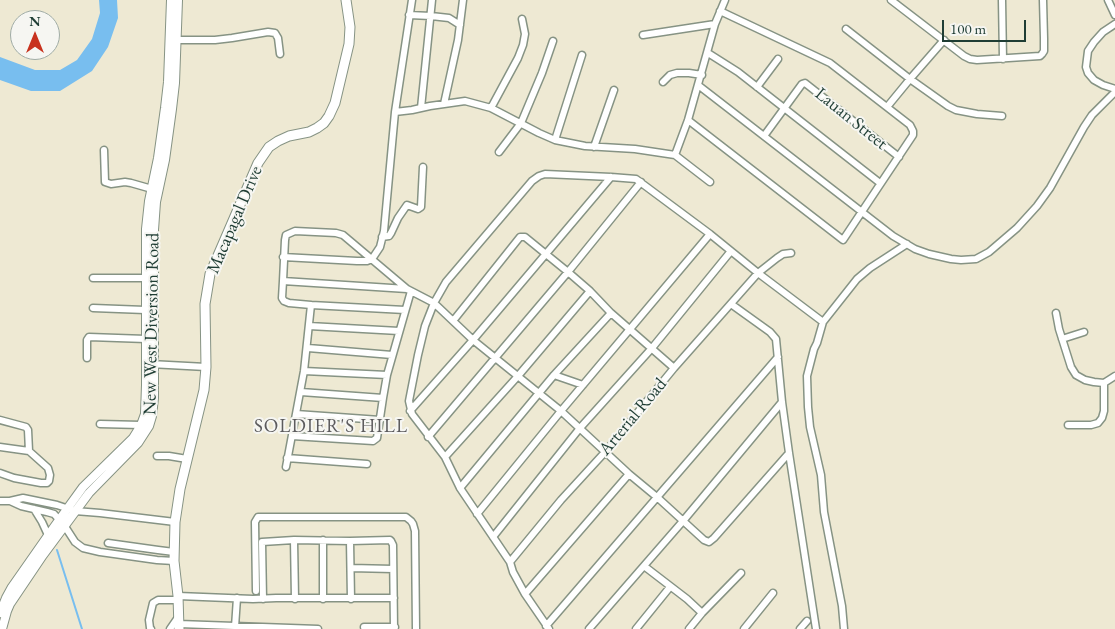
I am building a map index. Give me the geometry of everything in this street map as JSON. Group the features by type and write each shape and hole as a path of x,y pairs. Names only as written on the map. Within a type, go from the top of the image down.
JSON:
{"main road":[{"name":"Macapagal Drive","path":"177,624 178,598 174,556 175,522 180,489 204,390 206,368 205,304 210,274 258,163 269,147 289,136 317,128 329,116 335,103 348,44 350,27 346,0"}],"street":[{"name":"New West Diversion Road","path":"71,509 131,451 149,426 153,408 146,339 146,229 147,212 160,144 167,91 171,0"},
{"name":"New West Diversion Road","path":"2,629 7,611 14,598 83,488 133,438 141,425 146,407 150,364 156,202 165,160 175,83 178,0"},
{"path":"284,257 367,261 372,259 380,247 395,112 412,0"},
{"path":"421,108 432,0"},
{"path":"444,104 458,40 462,0"},
{"path":"675,155 702,75 715,24 725,0"},
{"path":"892,0 970,59 977,60 1040,56 1044,51 1043,0"},
{"path":"1002,0 1003,59"},
{"path":"1108,0 1115,15"},
{"path":"688,120 843,240 912,138 913,131 910,125 830,63 720,11"},
{"path":"409,15 449,18 460,25"},
{"path":"491,108 523,46 525,34 522,19"},
{"path":"643,35 715,24"},
{"path":"698,85 892,236 929,254 951,259 976,259 989,252 1017,228 1037,206 1050,188 1092,115 1115,90 1094,80 1086,67 1088,50 1104,32 1115,24"},
{"path":"846,29 948,106 956,110 976,114 1002,116"},
{"path":"177,40 215,40 268,32 275,34 278,38 280,54"},
{"path":"887,107 944,40"},
{"path":"499,152 521,123 553,41"},
{"path":"708,53 738,72 880,183"},
{"path":"555,140 582,55"},
{"path":"757,87 778,59"},
{"path":"663,82 670,75 677,73 689,72 702,75"},
{"name":"Lauan Street","path":"784,108 802,84 805,83 899,157"},
{"path":"594,147 614,90"},
{"path":"395,112 465,101 491,108 539,134 555,140 594,147 635,149 675,155 710,182"},
{"path":"764,136 784,108"},
{"path":"104,150 105,182 111,184 125,182 152,188"},
{"path":"382,238 389,236 395,229 398,218 406,205 418,209 421,207 423,167"},
{"path":"778,357 548,627 512,572 510,562 460,488 445,457 410,411 408,401 425,326 434,303 446,282 532,181 545,174 636,179 823,322"},
{"path":"410,411 473,340 611,177"},
{"path":"428,437 568,272 640,182"},
{"path":"405,310 311,305 284,301 282,298 284,240 286,235 295,231 340,234 409,290 434,303 473,340 561,411 704,540 709,542 714,538 789,453"},
{"path":"477,514 710,234"},
{"path":"453,321 520,237 524,237 568,272 611,313 674,368"},
{"path":"844,629 842,606 824,512 821,475 810,427 808,376 823,322 857,279 870,268 907,244"},
{"path":"493,537 580,428 652,348 731,251"},
{"name":"Arterial Road","path":"510,562 561,500 606,451 674,368 758,274 783,254 791,253"},
{"path":"93,278 145,278"},
{"path":"283,281 409,290"},
{"path":"292,436 373,441 377,438 387,375 409,290"},
{"path":"445,457 590,292"},
{"path":"731,304 774,336 777,343 782,402 816,629"},
{"path":"286,467 308,348 311,305"},
{"path":"93,308 145,310"},
{"path":"460,488 554,375 611,313"},
{"path":"1056,313 1071,367 1076,375 1085,380 1104,383 1115,376"},
{"path":"309,326 399,331"},
{"path":"1062,339 1084,332"},
{"path":"87,358 87,340 89,337 146,339"},
{"path":"308,348 392,355"},
{"path":"150,364 206,368"},
{"path":"304,370 387,375"},
{"path":"554,375 583,385"},
{"path":"1068,425 1091,425 1098,423 1104,411 1104,383"},
{"path":"301,392 383,398"},
{"path":"589,629 684,520 782,402"},
{"path":"296,414 380,420"},
{"path":"0,420 26,427 28,430 29,451"},
{"path":"100,424 141,425"},
{"path":"0,447 29,451 48,468 50,474 47,483 0,473"},
{"path":"157,456 187,459"},
{"path":"287,458 367,464"},
{"path":"525,594 629,474"},
{"path":"0,501 23,498 71,509 175,522"},
{"path":"10,501 21,506 51,512 62,522 78,546 100,552 157,560 174,556"},
{"path":"37,510 42,502"},
{"path":"37,510 48,535"},
{"path":"256,592 255,522 258,517 406,517 413,524 415,530 416,629"},
{"name":"New West Diversion Road","path":"0,613 12,587 48,535 62,522"},
{"path":"100,552 108,540 158,550 174,556"},
{"path":"294,540 295,599"},
{"path":"263,599 262,542 294,540 350,542 391,540 393,545 394,628 364,628"},
{"path":"323,540 323,598"},
{"path":"350,542 351,599"},
{"path":"157,560 158,550"},
{"path":"644,566 702,613"},
{"path":"351,568 393,569"},
{"path":"689,629 702,613 742,573"},
{"path":"636,629 670,587"},
{"path":"744,629 773,593"},
{"path":"151,629 149,620 153,603 158,600 178,598 394,598"},
{"path":"235,627 237,598"},
{"path":"800,629 807,621"},
{"path":"177,624 318,629"}],"water":[{"path":"99,0 117,0 118,18 108,47 92,71 60,91 31,91 0,80 0,57 35,70 60,70 77,60 92,39 100,13"}],"waterway":[{"path":"57,550 82,629"}],"district":[{"name":"SOLDIER'S HILL","path":"331,427"}]}
